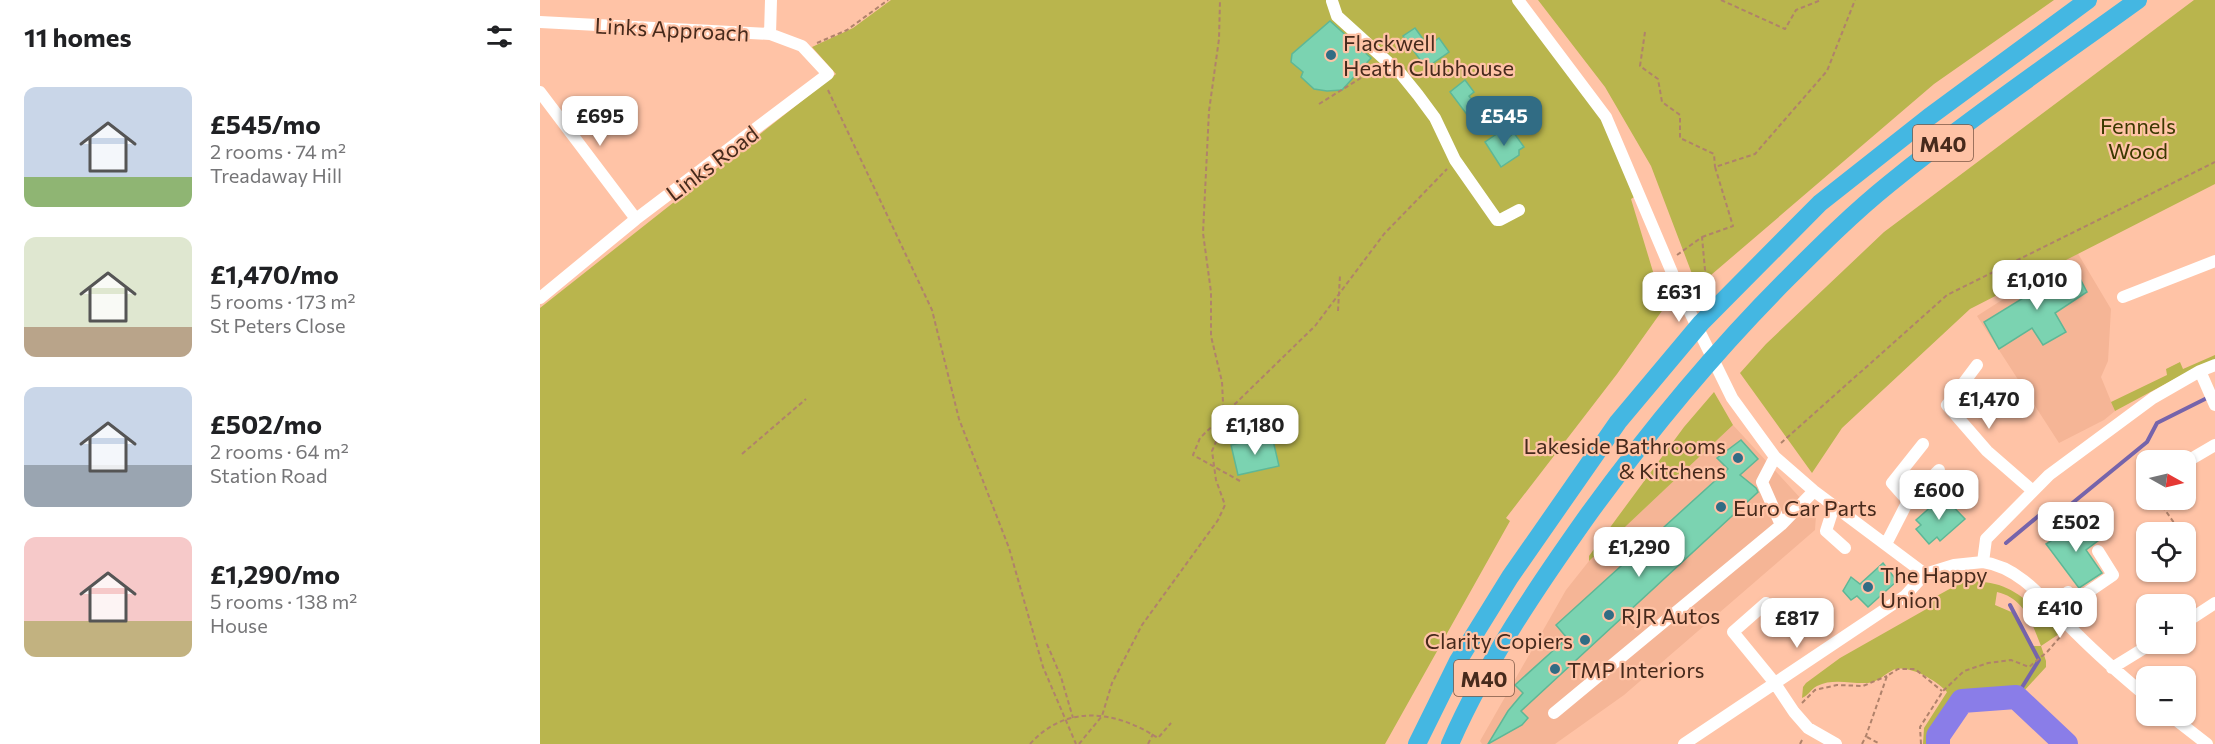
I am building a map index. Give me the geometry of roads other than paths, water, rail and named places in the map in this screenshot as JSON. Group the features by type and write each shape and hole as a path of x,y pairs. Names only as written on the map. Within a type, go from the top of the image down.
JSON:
{"highway":[{"name":"M40","path":"1417,744 1458,661 1510,577 1568,491 1618,422 1701,323 1820,203 1929,117 2088,0"},
{"name":"M40","path":"1450,744 1490,666 1560,555 1623,466 1666,411 1719,350 1817,248 1888,185 1979,115 2138,0"}],"street":[{"name":"Links Approach","path":"540,22 770,34 771,0"},
{"path":"1331,0 1337,16 1401,74 1435,118 1455,160 1497,220 1519,210"},
{"path":"1518,0 1606,117 1682,296 1732,398 1773,454 1814,491 1925,574"},
{"name":"Links Road","path":"540,298 636,219 828,74 802,46 770,34"},
{"path":"540,92 636,219"},
{"path":"2123,297 2215,261"},
{"path":"1977,365 1947,405 1987,451 2032,491"},
{"path":"1983,562 1986,539 2049,475 2153,398 2215,365"},
{"path":"2200,371 2214,402"},
{"path":"1908,501 1892,483 1923,444"},
{"path":"2196,456 2215,445"},
{"path":"1773,454 1762,482 1781,525"},
{"path":"1886,544 1908,501 1939,471"},
{"path":"1554,713 1781,525 1814,491"},
{"path":"1834,506 1826,531 1845,548"},
{"path":"2046,602 2058,601 2068,592 2075,601 2113,574 2098,551"},
{"path":"1684,744 1905,596 1925,574 1954,565 1983,562 1998,564 2032,587 2069,627 2136,688"},
{"path":"1766,603 1733,632 1808,728 1836,744"},
{"path":"2196,615 2215,603"},
{"path":"2112,668 2136,653"},
{"path":"2184,726 2207,744"}],"waterway":[{"path":"2006,543 2048,508 2070,505 2147,442 2157,423 2209,397"},
{"path":"2010,605 2039,660 2016,697"},
{"path":"1938,744 1938,736 1962,701 2016,697 2066,744"}],"place":[{"name":"Flackwell Heath Clubhouse","path":"1331,55"},
{"name":"Lakeside Bathrooms & Kitchens","path":"1738,458"},
{"name":"Euro Car Parts","path":"1721,507"},
{"name":"The Happy Union","path":"1868,587"},
{"name":"RJR Autos","path":"1609,615"},
{"name":"Clarity Copiers","path":"1585,640"},
{"name":"TMP Interiors","path":"1555,669"}],"park label":[{"name":"Fennels Wood","path":"2138,138"}]}
